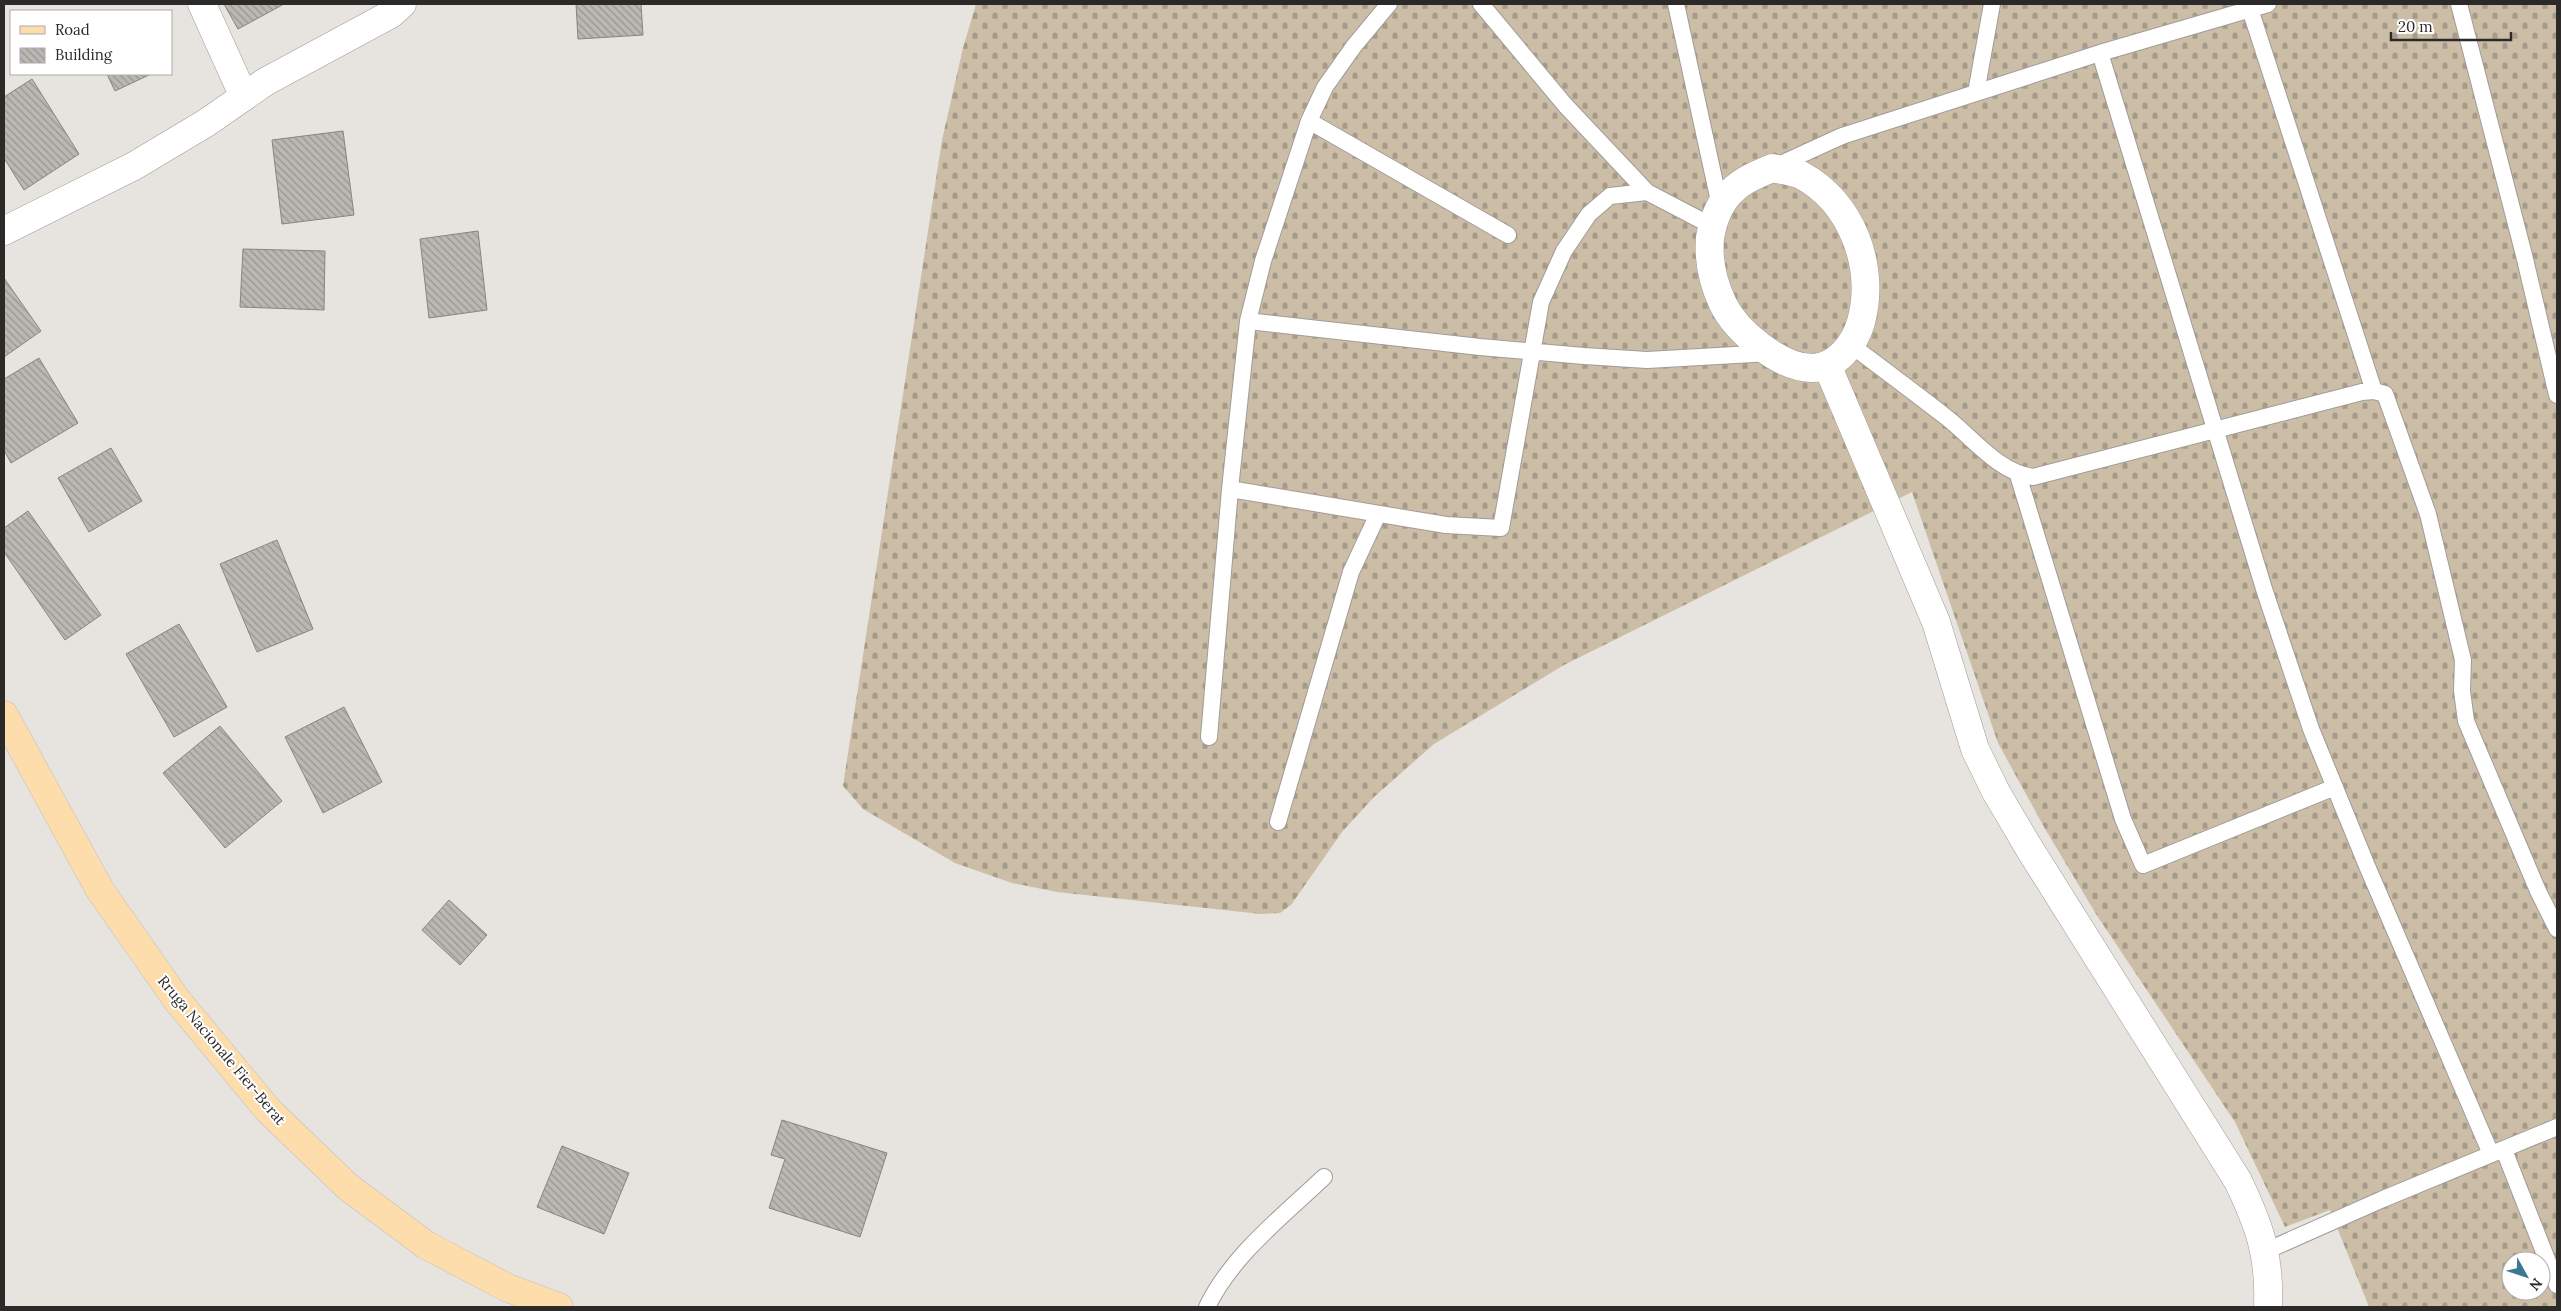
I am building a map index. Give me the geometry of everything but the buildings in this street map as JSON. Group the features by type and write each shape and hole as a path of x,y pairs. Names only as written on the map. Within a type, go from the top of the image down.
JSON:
{"main road":[{"name":"Rruga Nacionale Fier-Berat","path":"4,715 100,890 177,1000 268,1110 348,1187 426,1245 508,1288 559,1307"}],"street":[{"path":"202,4 244,97"},
{"path":"4,231 134,166 206,123 265,82 391,14 402,4"},
{"path":"1772,168 1799,174 1815,184 1837,204 1853,232 1864,264 1866,295 1861,323 1851,344 1840,357 1827,365 1812,368 1792,364 1751,339 1723,305 1713,277 1708,255 1716,216 1738,186 1772,168"},
{"path":"1827,365 1936,622 1975,749 1996,792 2238,1180 2255,1216 2266,1251 2268,1307"}],"lane":[{"path":"1209,737 1230,489 1248,322 1263,261 1309,121 1325,87 1354,46 1389,4"},
{"path":"1481,4 1564,105 1647,192"},
{"path":"1230,489 1446,525 1501,528 1541,302 1564,251 1589,214 1610,196 1647,192 1716,216 1676,4"},
{"path":"1976,93 1992,4"},
{"path":"1772,168 1842,136 2100,53 2268,4"},
{"path":"2459,4 2524,255 2557,395"},
{"path":"2250,9 2374,391"},
{"path":"2100,53 2265,592 2311,728 2334,787 2557,1285"},
{"path":"1309,121 1508,235"},
{"path":"1248,322 1532,352 1647,360 1772,353"},
{"path":"1851,344 1948,418 2003,466 2018,475 2033,477 2362,392 2374,391 2385,394 2428,514 2463,660 2462,691 2466,721 2538,892 2557,929"},
{"path":"2018,475 2117,801 2143,864 2334,787"},
{"path":"1278,822 1351,572 1378,514"},
{"path":"2266,1251 2383,1199 2557,1127"},
{"path":"1207,1307 1212,1297 1246,1251 1324,1177"}],"green space":[{"path":"976,4 2557,4 2557,1307 2369,1307 2330,1210 2285,1227 2235,1122 2096,914 2044,827 1998,743 1912,492 1564,665 1434,744 1374,797 1342,832 1291,905 1280,913 1261,914 1057,892 1012,883 955,863 863,809 843,786 942,140 963,48"}]}
